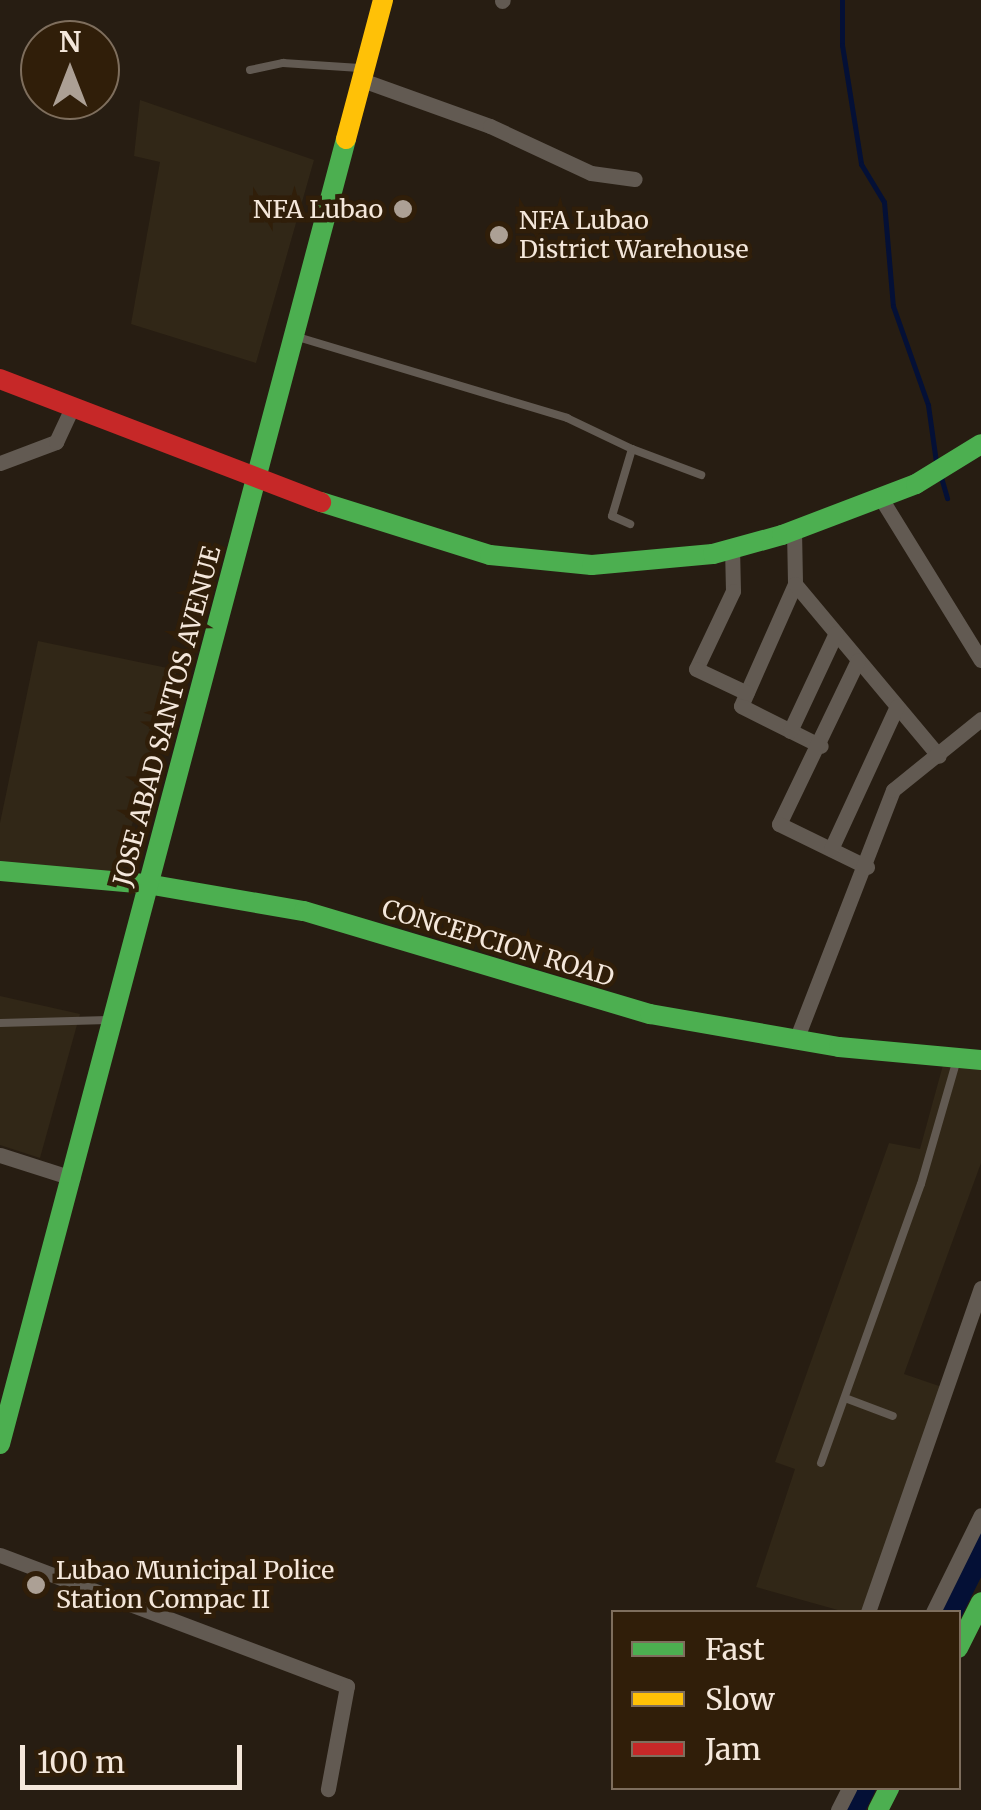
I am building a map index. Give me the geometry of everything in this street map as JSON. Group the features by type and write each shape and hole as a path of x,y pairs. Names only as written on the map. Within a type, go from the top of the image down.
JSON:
{"main road":[{"name":"JOSE ABAD SANTOS AVENUE","path":"0,1444 383,0"},
{"path":"0,380 373,522 490,554 614,566 732,547 794,530 882,500 981,444"},
{"name":"CONCEPCION ROAD","path":"0,872 147,884 304,911 596,1001 796,1040 981,1060"},
{"path":"961,1642 981,1602"}],"street":[{"path":"364,74 591,173 635,178"},
{"path":"0,463 56,442 72,407"},
{"path":"882,500 981,660"},
{"path":"794,530 795,584 740,706 821,746"},
{"path":"732,547 733,591 696,669 746,692"},
{"path":"795,584 939,756"},
{"path":"790,730 836,633"},
{"path":"858,660 821,746 779,824 867,867"},
{"path":"831,849 896,706"},
{"path":"796,1040 867,867 893,790 981,719"},
{"path":"0,1155 72,1178"},
{"path":"869,1610 981,1288"},
{"path":"934,1610 981,1515"},
{"path":"0,1555 348,1686 328,1789"}],"lane":[{"path":"250,70 284,63 364,74"},
{"path":"294,336 567,418 632,449 701,474"},
{"path":"630,524 612,516 632,449"},
{"path":"0,1023 112,1020"},
{"path":"820,1463 922,1184 958,1059"},
{"path":"845,1398 893,1416"}],"shaded area":[{"path":"140,100 314,160 256,363 131,324 160,162 134,156"},
{"path":"38,641 177,670 127,842 117,871 108,875 0,864 0,823"},
{"path":"0,996 80,1014 40,1158 0,1145"},
{"path":"943,1065 981,1068 981,1163 904,1374 942,1387 866,1610 838,1610 756,1587 795,1469 775,1462 889,1143 920,1149"}],"waterway":[{"path":"842,0 842,45 861,164 884,202 893,306 928,405 936,462"},
{"path":"941,477 947,498"},
{"path":"949,1610 981,1546"},
{"path":"850,1810 860,1790"}],"traffic: fast":[{"path":"0,1444 346,139"},
{"path":"321,502 490,555 592,565 713,554 782,535 916,484 981,444"},
{"path":"0,871 147,884 304,911 650,1014 839,1047 981,1060"},
{"path":"961,1642 981,1602"},
{"path":"878,1810 888,1790"}],"traffic: slow":[{"path":"346,139 383,0"}],"traffic: jam":[{"path":"0,379 321,502"}],"place":[{"name":"NFA Lubao","path":"403,209"},
{"name":"NFA Lubao District Warehouse","path":"499,235"},
{"name":"Lubao Municipal Police Station Compac II","path":"36,1585"}]}
